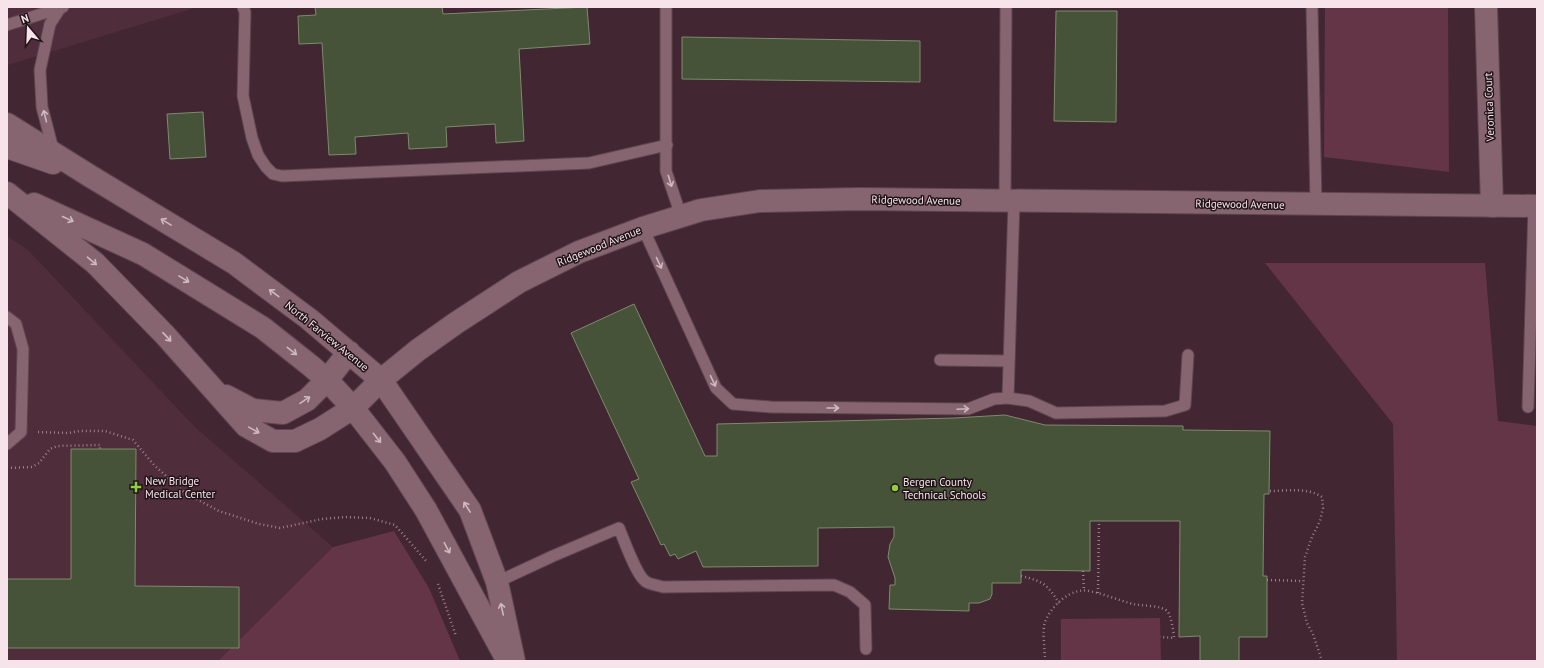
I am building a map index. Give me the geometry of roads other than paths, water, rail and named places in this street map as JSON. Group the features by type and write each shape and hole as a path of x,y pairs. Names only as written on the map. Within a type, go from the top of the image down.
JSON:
{"street":[{"name":"Veronica Court","path":"1486,7 1492,206"},
{"name":"North Farview Avenue","path":"7,124 234,263 309,318 381,380 470,510 497,582 514,661"},
{"path":"7,147 90,176"},
{"name":"Ridgewood Avenue","path":"7,193 95,263 218,392 246,426 273,441 295,441 320,429 353,408 381,380 418,350 456,323 520,282 579,252 643,228 702,210 760,201 859,199 1536,206"},
{"path":"7,193 143,254 263,328 312,366 327,380 353,408 395,462 426,510 508,661"},
{"path":"218,392 253,410 283,413 307,400 327,380 349,352"}],"lane":[{"path":"7,24 62,7"},
{"path":"55,154 42,108 40,70 50,24 62,7"},
{"path":"243,7 245,12 243,96 252,138 258,154 266,167 274,174 282,176 589,163 667,145"},
{"path":"666,7 666,171 681,216"},
{"path":"1006,7 1010,201 1008,398"},
{"path":"1312,7 1316,204"},
{"path":"1528,407 1536,206"},
{"path":"643,228 716,388 733,404 771,407 968,409 994,399 1008,398 1028,401 1056,413 1165,411 1185,405 1188,355"},
{"path":"7,317 16,324 23,349 21,432 7,444"},
{"path":"940,360 1009,361"},
{"path":"497,582 619,528 638,572 644,581 650,584 663,586 834,585 850,592 865,605 866,649"}],"place":[{"name":"New Bridge Medical Center","path":"136,487"},
{"name":"Bergen County Technical Schools","path":"895,488"}]}
